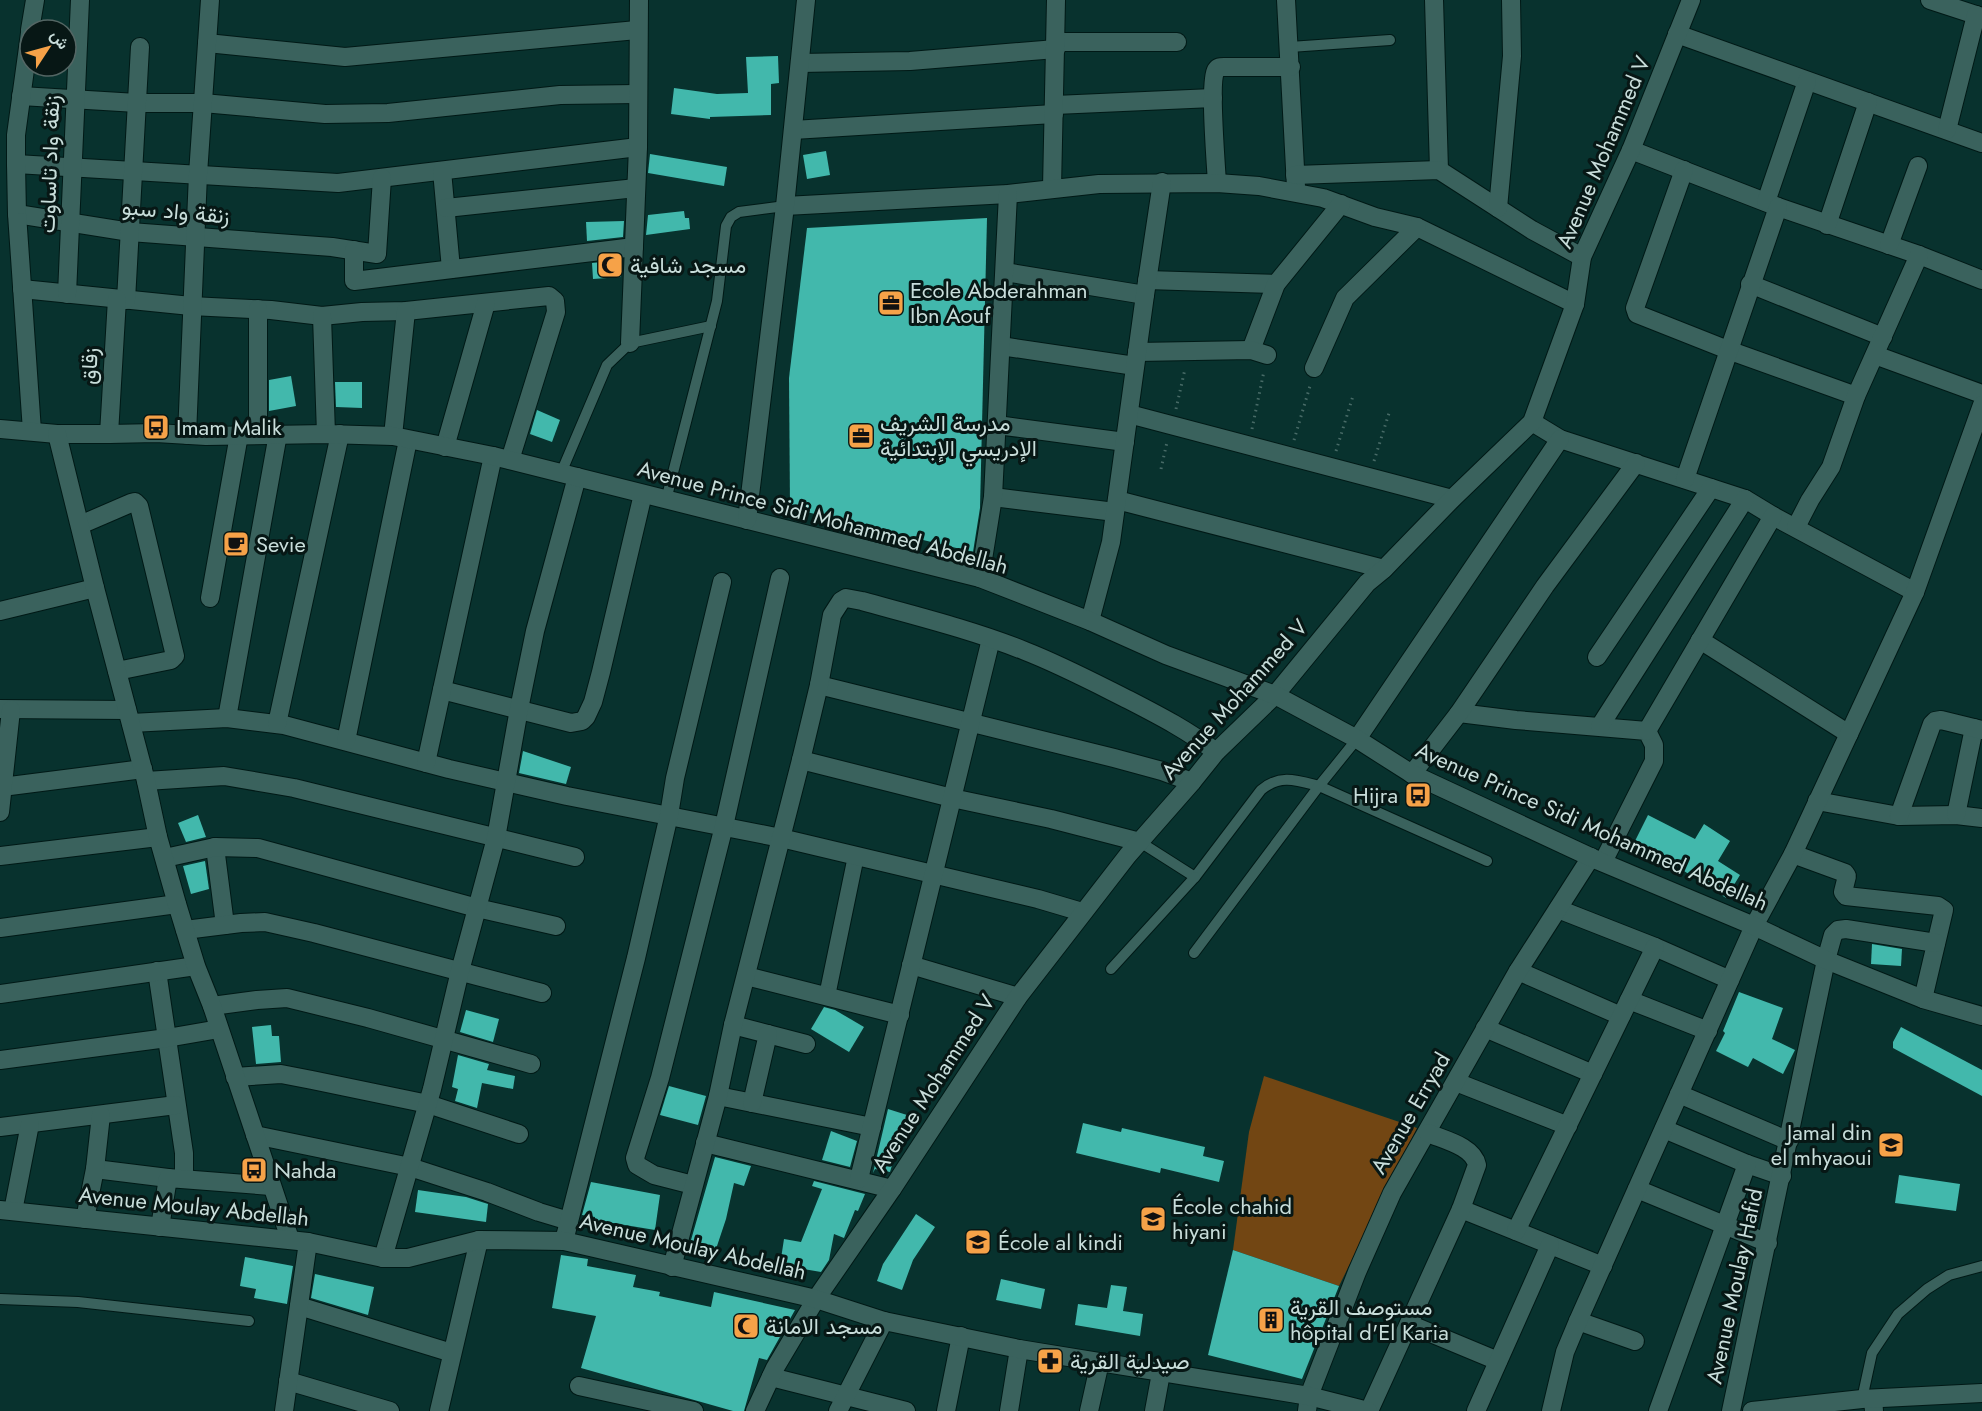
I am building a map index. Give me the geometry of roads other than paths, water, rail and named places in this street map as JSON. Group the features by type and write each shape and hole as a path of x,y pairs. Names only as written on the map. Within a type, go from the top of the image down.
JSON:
{"street":[{"path":"32,18 35,0"},
{"name":"زنقة واد تاساوت","path":"68,294 80,0"},
{"path":"187,435 191,306 210,0"},
{"path":"630,343 638,147 639,0"},
{"path":"747,520 785,206 806,0"},
{"path":"1052,188 1056,0"},
{"path":"1286,0 1295,183"},
{"path":"1434,0 1439,170"},
{"path":"1498,208 1512,56 1511,0"},
{"name":"Avenue Mohammed V","path":"755,1411 771,1377 816,1299 892,1189 1018,997 1082,912 1216,752 1275,695 1367,583 1384,569 1532,422 1575,303 1582,257 1631,150 1691,0"},
{"path":"1930,0 1979,16 1947,130"},
{"path":"207,43 345,57 638,30"},
{"path":"1677,34 1982,143"},
{"path":"800,63 910,61 1056,46 1177,42"},
{"name":"زقاق","path":"109,434 130,232 140,47"},
{"path":"1217,183 1213,99 1215,71 1218,68 1291,67"},
{"path":"24,78 16,135 17,214 32,431"},
{"path":"1685,479 1750,284 1807,81"},
{"path":"21,96 137,103 203,103 325,114 388,113 560,95 637,94"},
{"path":"793,130 1213,99"},
{"path":"1827,225 1868,102"},
{"path":"16,164 338,183 638,147"},
{"path":"1631,150 1827,225 1919,255 1982,280"},
{"path":"1889,245 1918,166"},
{"path":"785,206 1008,194 1099,184 1295,183 1439,170 1532,230 1582,257"},
{"path":"1684,170 1635,311 1640,316 1728,350 1856,396"},
{"path":"442,171 451,269"},
{"name":"زنقة واد سبو","path":"17,214 130,232 332,247 377,254 382,178"},
{"path":"1090,621 1111,542 1162,182"},
{"path":"1295,183 1375,217 1417,227 1575,303"},
{"path":"446,208 636,188"},
{"path":"980,578 993,497 1008,194"},
{"path":"1001,346 1136,359 1259,352 1276,284 1341,204"},
{"path":"1314,368 1345,298 1417,227"},
{"path":"354,250 354,281 634,247"},
{"path":"1796,527 1834,461 1856,396 1919,255"},
{"path":"1005,272 1146,287 1276,284"},
{"path":"1750,284 1883,337"},
{"path":"22,289 122,300 258,309 322,316 406,311 549,296 554,299 556,305 554,319 501,458 442,690 426,763"},
{"path":"445,447 486,303"},
{"path":"258,309 258,435"},
{"path":"346,741 401,438 406,311"},
{"path":"277,724 333,434 322,316"},
{"path":"1875,355 1982,394"},
{"path":"1551,1411 1565,1352 1578,1321 1754,926 1793,854 1915,592 1982,405"},
{"path":"1128,414 1452,499"},
{"path":"1532,422 1560,440 1745,499 1915,592"},
{"path":"997,424 1125,442"},
{"name":"Avenue Prince Sidi Mohammed Abdellah","path":"4,432 187,435 333,434 401,438 501,458 980,578 1090,621 1166,655 1275,695 1357,739 1412,774 1597,860 1754,926 1826,960 1923,999 1982,1016"},
{"path":"57,434 145,775 158,837 177,904 196,966 212,1006 290,1239"},
{"path":"227,718 278,434"},
{"path":"210,598 238,435"},
{"path":"1357,739 1560,440"},
{"path":"1412,774 1459,713 1545,586 1636,463"},
{"path":"383,1258 428,1104 460,971 496,838 519,709 569,475"},
{"path":"1598,657 1711,488"},
{"path":"442,690 571,723 577,723 586,717 601,672 642,494"},
{"path":"993,497 1116,506 1384,569"},
{"path":"1600,726 1745,499"},
{"path":"80,525 131,503 136,502 139,506 175,656 171,660 117,671"},
{"path":"1459,713 1647,731 1773,516"},
{"path":"693,1185 647,1172 637,1165 635,1158 660,1078 724,825 780,578"},
{"path":"564,1241 636,958 669,815 675,778 722,582"},
{"path":"0,611 95,588"},
{"path":"672,1267 718,1096 733,1025 801,760 819,685 832,615 841,601 846,598 862,601 1025,651 1096,683 1162,717 1216,752"},
{"path":"859,1179 991,639"},
{"path":"1700,640 1849,734"},
{"path":"819,685 1114,758 1192,782"},
{"path":"0,812 6,709 129,717 227,718 277,724 426,763 567,796 724,825 1038,899 1082,912"},
{"path":"1899,816 1935,720 1978,729 1956,815"},
{"name":"Avenue Erryad","path":"1308,1404 1357,1272 1392,1193 1518,971 1558,909 1597,860 1654,761 1654,745 1647,731"},
{"path":"801,760 1140,842"},
{"path":"2,787 145,775 224,776 294,788 574,857"},
{"path":"1817,801 1899,816 1956,815 1982,818"},
{"path":"0,856 158,837"},
{"path":"165,858 215,847 258,848 477,908 556,926"},
{"path":"215,847 225,925"},
{"path":"1793,854 1845,873 1847,876 1843,892 1846,896 1940,907 1944,910 1923,999"},
{"path":"827,996 856,856"},
{"path":"0,928 177,904"},
{"path":"1558,909 1655,947 1730,980"},
{"path":"185,930 265,922 542,993"},
{"name":"Avenue Moulay Hafid","path":"1731,1411 1833,935 1841,929 1936,943"},
{"path":"1516,1231 1655,947"},
{"path":"911,965 1018,997"},
{"path":"0,994 196,966"},
{"path":"1518,971 1621,1016"},
{"path":"157,972 184,1153 160,1227"},
{"path":"746,976 900,1015"},
{"path":"212,1006 287,998 531,1064"},
{"path":"1629,1000 1708,1031"},
{"path":"733,1025 806,1044"},
{"path":"1485,1028 1593,1074"},
{"path":"0,1060 219,1029"},
{"path":"752,1103 768,1034"},
{"path":"235,1077 281,1074 428,1104 519,1134"},
{"path":"1456,1082 1568,1126"},
{"path":"1679,1094 1789,1141"},
{"path":"718,1096 872,1127"},
{"path":"0,1127 176,1105"},
{"path":"85,1219 95,1169 101,1114"},
{"path":"6,1211 30,1125"},
{"path":"1664,1129 1747,1164 1782,1176"},
{"path":"1360,1410 1409,1324 1461,1209 1477,1165 1476,1159 1466,1149 1428,1133"},
{"path":"255,1135 410,1167 570,1221"},
{"path":"705,1143 859,1179 892,1189"},
{"path":"1658,1411 1747,1164"},
{"path":"95,1169 271,1186"},
{"path":"1637,1189 1768,1243"},
{"path":"1461,1209 1603,1266"},
{"name":"Avenue Moulay Abdellah","path":"6,1211 290,1239 383,1258 408,1258 479,1240 564,1241 816,1299 884,1321 1019,1349 1161,1373 1308,1404 1360,1410"},
{"path":"439,1411 479,1240"},
{"path":"284,1411 309,1242"},
{"path":"1476,1411 1550,1245"},
{"path":"299,1306 452,1353"},
{"path":"842,1404 884,1321"},
{"path":"1578,1321 1635,1341"},
{"path":"1409,1324 1498,1361"},
{"path":"946,1411 961,1336"},
{"path":"1009,1411 1019,1349"},
{"path":"1089,1411 1100,1362"},
{"path":"1154,1411 1161,1373"},
{"path":"771,1377 842,1404 906,1411"},
{"path":"288,1381 390,1411"},
{"path":"579,1386 694,1411"},
{"path":"1752,1411 1982,1392"}],"lane":[{"path":"1290,47 1390,40"},
{"path":"666,500 717,301 726,226 731,217 739,212 785,206"},
{"path":"569,475 607,365 630,343 711,326"},
{"path":"1194,953 1357,739"},
{"path":"1111,969 1195,877 1262,790 1272,781 1296,780 1319,786 1487,861"},
{"path":"1140,842 1195,877"},
{"path":"1869,1403 1872,1353 1898,1314 1927,1288 1949,1275 1982,1266"},
{"path":"0,1299 78,1302 249,1321"}],"place":[{"name":"مسجد شافية","path":"610,265"},
{"name":"Ecole Abderahman Ibn Aouf","path":"891,303"},
{"name":"Imam Malik","path":"156,427"},
{"name":"مدرسة الشريف الإدريسي الإبتدائية","path":"861,436"},
{"name":"Sevie","path":"236,544"},
{"name":"Hijra","path":"1418,795"},
{"name":"Jamal din el mhyaoui","path":"1891,1145"},
{"name":"Nahda","path":"254,1170"},
{"name":"École chahid hiyani","path":"1153,1219"},
{"name":"École al kindi","path":"978,1242"},
{"name":"مستوصف القرية hôpital d'El Karia","path":"1271,1320"},
{"name":"مسجد الامانة","path":"746,1326"},
{"name":"صيدلية القرية","path":"1050,1361"}]}
